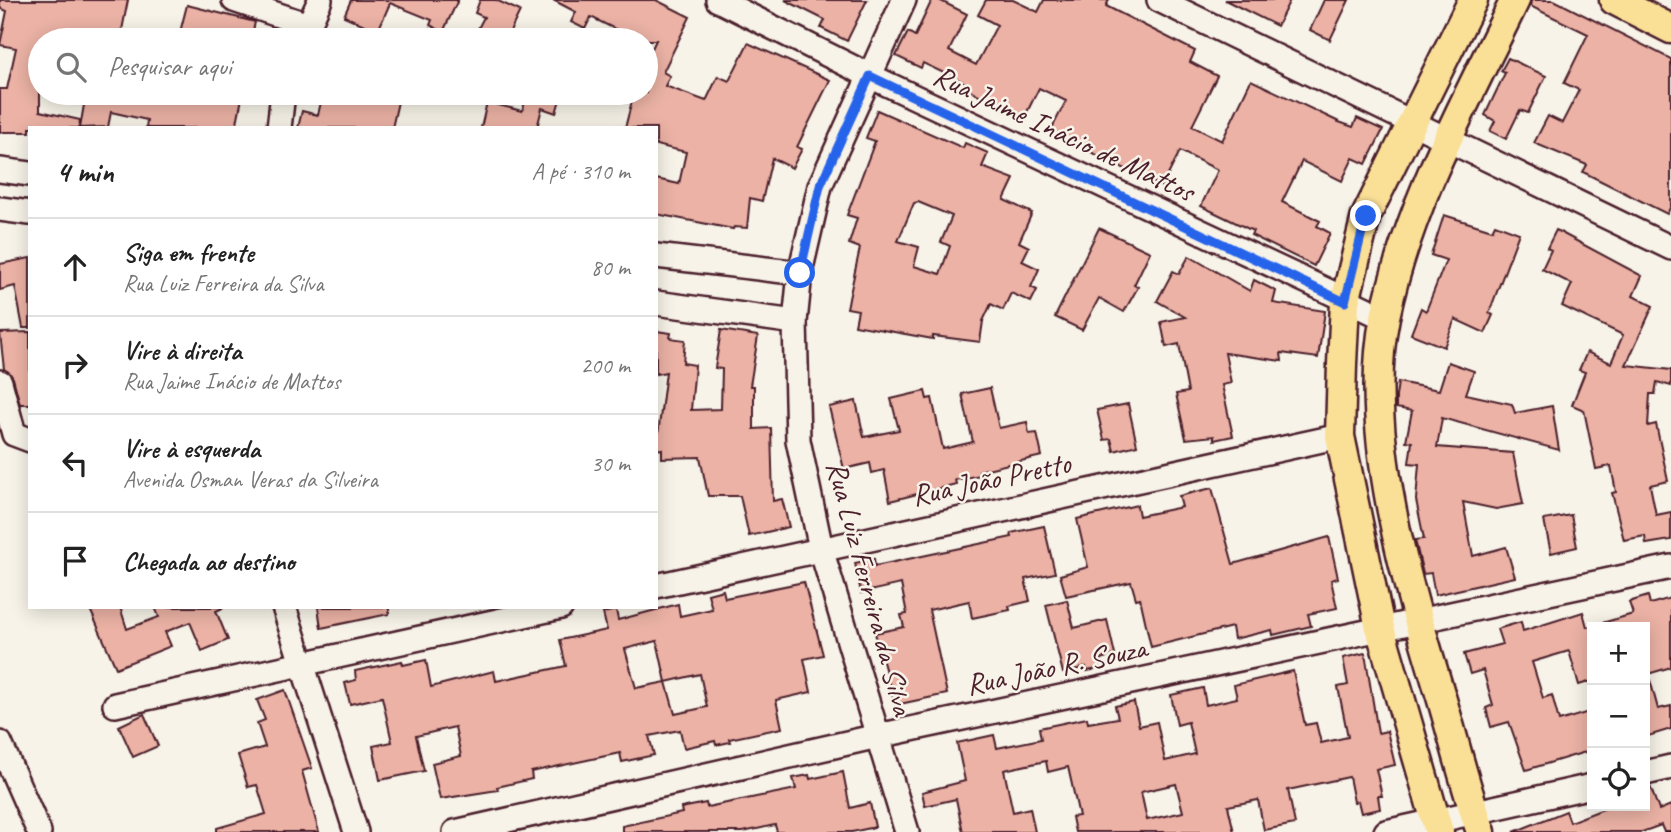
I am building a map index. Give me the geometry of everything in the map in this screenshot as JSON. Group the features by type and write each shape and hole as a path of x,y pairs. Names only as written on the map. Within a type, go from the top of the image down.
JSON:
{"main road":[{"path":"1437,827 1380,628 1340,436 1345,302 1366,216 1473,0"},
{"path":"1478,822 1419,623 1384,464 1377,387 1385,318 1406,237 1448,140 1515,0"},
{"path":"1614,0 1671,29"}],"street":[{"path":"234,0 296,28"},
{"path":"307,28 320,0"},
{"name":"Rua Jaime Inácio de Mattos","path":"718,0 870,76 1345,302 1385,318"},
{"name":"Rua Luiz Ferreira da Silva","path":"904,0 820,186 800,273 795,322 798,440 821,549 906,832"},
{"path":"1158,0 1671,248"},
{"path":"279,126 282,105"},
{"path":"0,170 28,174"},
{"path":"0,209 28,214"},
{"path":"658,256 800,273"},
{"path":"658,303 795,322"},
{"path":"0,382 22,437"},
{"name":"Rua João Pretto","path":"658,586 1340,436"},
{"name":"Rua João R. Souza","path":"456,832 878,736 1380,628 1419,623 1671,566"},
{"path":"285,609 356,832"},
{"path":"115,705 552,609"},
{"path":"0,743 39,832"},
{"path":"1650,772 1671,767"},
{"path":"1386,832 1478,822 1587,788"}],"building":[{"path":"0,0 128,0 122,28 28,28 28,105 40,105 40,111 80,120 79,126 28,126 28,132 0,132 0,89 7,89 16,48 0,45 7,11 0,8"},
{"path":"351,0 458,0 445,28 436,28 430,25 432,20 390,3 379,28 371,28 344,16"},
{"path":"480,0 496,0 520,11 512,28 478,28 484,17 475,13"},
{"path":"553,0 656,0 690,17 663,72 670,76 665,86 706,101 718,76 729,81 748,43 830,80 797,147 802,149 792,168 772,158 762,201 750,198 747,228 733,229 658,214 658,179 679,184 686,152 658,145 658,126 626,126 631,105 658,105 658,28 613,28 591,17 583,28 571,22 576,12"},
{"path":"785,0 867,0 847,41 821,28 825,20"},
{"path":"932,0 939,0 967,14 949,51 976,65 997,25 978,15 986,0 1013,0 1038,12 1044,0 1109,0 1106,6 1195,51 1190,62 1217,76 1192,126 1222,141 1251,80 1339,122 1353,127 1357,118 1383,130 1366,164 1353,158 1342,181 1302,161 1282,202 1320,221 1317,226 1330,233 1314,266 1251,235 1253,231 1201,206 1218,170 1180,151 1162,187 1050,132 1066,101 1039,88 1023,120 965,87 967,84 923,63 921,68 896,56 908,32 915,36"},
{"path":"1225,0 1290,0 1277,26"},
{"path":"1324,0 1349,0 1330,40 1310,30"},
{"path":"1531,0 1554,0 1671,59 1671,206 1667,214 1583,172 1587,165 1534,143 1548,116 1562,123 1579,90 1564,83 1588,34 1530,6"},
{"path":"187,5 255,22 254,28 181,28"},
{"path":"1508,58 1546,76 1528,113 1520,110 1506,139 1490,131 1495,121 1485,115 1505,73 1501,71"},
{"path":"84,105 241,105 236,126 146,126 147,120 111,112 108,126 80,126"},
{"path":"320,105 397,105 392,126 298,126 302,111 318,115"},
{"path":"486,105 522,111 524,105 558,105 556,113 542,108 538,126 481,126"},
{"path":"877,110 963,148 965,143 988,153 982,167 1014,179 1004,200 1032,213 1019,242 1029,247 1022,261 1039,269 1031,287 1037,290 1031,302 1011,293 1003,310 991,304 983,321 980,342 933,336 933,339 855,325 858,310 847,308 860,248 849,244 857,218 847,215 875,141 866,138","holes":["918,202 952,216 941,242 950,246 940,274 914,266 919,247 898,241 914,203"]},
{"path":"1444,215 1492,230 1495,224 1519,233 1489,313 1493,315 1485,333 1455,319 1444,347 1411,334 1421,308 1426,311 1446,260 1431,255"},
{"path":"1099,228 1150,252 1134,285 1138,287 1124,312 1099,298 1082,330 1055,317"},
{"path":"1556,230 1642,276 1633,296 1653,306 1626,365 1671,370 1671,386 1657,382 1655,394 1650,394 1648,426 1656,424 1668,481 1650,485 1656,515 1671,512 1671,540 1646,544 1645,536 1624,540 1612,493 1616,492 1611,466 1596,469 1584,410 1572,405 1585,372 1579,370 1587,352 1611,363 1623,335 1562,306 1572,284 1542,269 1551,250 1547,248"},
{"path":"1189,256 1250,291 1254,280 1276,291 1273,303 1325,311 1318,358 1281,353 1282,361 1225,353 1231,383 1222,385 1233,436 1214,440 1214,436 1186,439 1176,394 1188,392 1179,344 1166,347 1161,322 1185,317 1157,301 1173,271 1179,274"},
{"path":"28,258 28,328 23,328 15,286 0,290 0,264"},
{"path":"721,330 758,336 750,386 754,386 754,429 771,428 773,501 782,499 789,527 749,536 740,496 708,496 700,457 662,458 662,449 658,450 666,372 658,374 658,331 671,333 670,338 685,340 683,363 695,365 691,410 721,409 722,369 715,368"},
{"path":"28,332 28,404 20,404 13,378 4,369 0,333"},
{"path":"1448,362 1474,371 1466,394 1512,404 1515,413 1552,406 1559,450 1442,418 1437,447 1513,453 1523,504 1496,509 1463,502 1473,556 1506,547 1515,577 1435,595 1431,573 1423,574 1415,540 1424,539 1416,500 1419,464 1409,463 1412,442 1406,441 1412,411 1396,408 1396,396 1398,382 1439,390"},
{"path":"990,388 999,428 1027,422 1029,434 1037,433 1042,456 979,471 980,475 955,480 956,484 890,501 884,470 872,473 870,463 844,469 829,407 856,401 864,437 899,430 891,399 925,391 927,399 932,398 943,449 973,442 962,394"},
{"path":"1128,404 1137,445 1114,451 1111,439 1104,440 1097,410"},
{"path":"1212,488 1233,564 1329,537 1338,578 1331,580 1337,608 1308,614 1311,626 1273,635 1272,630 1234,639 1232,627 1151,647 1140,598 1136,599 1131,582 1066,596 1060,575 1088,567 1077,519 1137,505 1139,516 1182,507 1179,496"},
{"path":"1571,515 1577,547 1551,553 1544,520"},
{"path":"1044,526 1055,573 1025,579 1030,601 1009,606 1010,610 972,618 969,601 929,610 947,694 895,705 875,633 904,627 901,615 907,614 901,584 861,593 855,563 874,559 875,566 1012,537 1011,533"},
{"path":"804,582 823,655 804,659 811,692 776,700 782,728 729,739 730,742 716,745 715,741 684,748 680,730 649,736 654,755 622,762 620,753 531,772 532,779 497,787 498,790 440,799 432,763 461,756 455,727 416,736 424,771 380,780 373,746 392,742 382,697 350,704 345,683 356,680 355,671 402,661 403,665 426,660 431,687 494,671 496,681 566,666 560,640 607,630 603,613 616,610 618,620 678,604 680,616 712,609 708,594 723,590 725,598","holes":["657,641 666,682 636,688 625,649","700,674 707,707 675,714 666,682"]},
{"path":"1648,596 1650,604 1671,598 1671,667 1650,673 1650,622 1605,622 1633,614 1629,602"},
{"path":"1067,600 1074,628 1107,620 1115,655 1100,659 1103,668 1087,671 1086,667 1063,673 1046,605"},
{"path":"90,609 121,609 127,629 159,617 156,609 220,609 216,611 228,640 202,651 190,622 165,632 171,646 116,668"},
{"path":"318,609 389,609 389,614 321,628"},
{"path":"1583,612 1587,627 1587,683 1579,685 1569,651 1532,662 1543,698 1552,695 1559,721 1587,713 1587,752 1526,770 1509,722 1491,727 1486,708 1493,705 1483,670 1470,674 1464,654 1502,644 1497,629 1521,622 1523,631"},
{"path":"1365,653 1378,733 1387,731 1395,765 1376,769 1382,796 1378,796 1380,809 1361,813 1358,801 1354,802 1349,777 1288,790 1295,824 1264,830 1258,800 1228,806 1234,832 1075,832 1072,817 1079,816 1068,767 1048,772 1046,761 1004,770 1013,812 1030,808 1035,832 963,832 956,799 925,806 922,792 965,781 957,743 994,735 997,748 1041,739 1039,728 1087,718 1088,723 1118,718 1115,706 1134,702 1139,726 1157,722 1165,761 1195,754 1188,722 1177,725 1171,695 1203,688 1206,705 1237,698 1234,685 1293,671 1305,725 1316,723 1321,743 1348,737 1338,687 1348,685 1343,658","holes":["1176,784 1183,812 1147,820 1141,792"]},
{"path":"1650,680 1658,709 1671,706 1671,729 1650,735"},
{"path":"285,690 312,768 302,771 319,832 217,832 217,828 266,814 257,785 248,787 238,755 265,747 257,723 265,720 257,700"},
{"path":"144,714 158,746 133,757 119,726"},
{"path":"843,772 850,808 870,803 875,827 852,832 777,832 775,825 743,832 622,832 622,826 682,813 681,808 706,803 707,807 796,789 793,778 809,775 810,779"},
{"path":"1650,786 1659,810 1671,805 1671,832 1664,832 1661,825 1642,832 1514,832 1566,811 1570,822 1598,811 1650,811"}],"route":[{"path":"800,273 820,186 870,76 1345,302 1366,216"}]}
